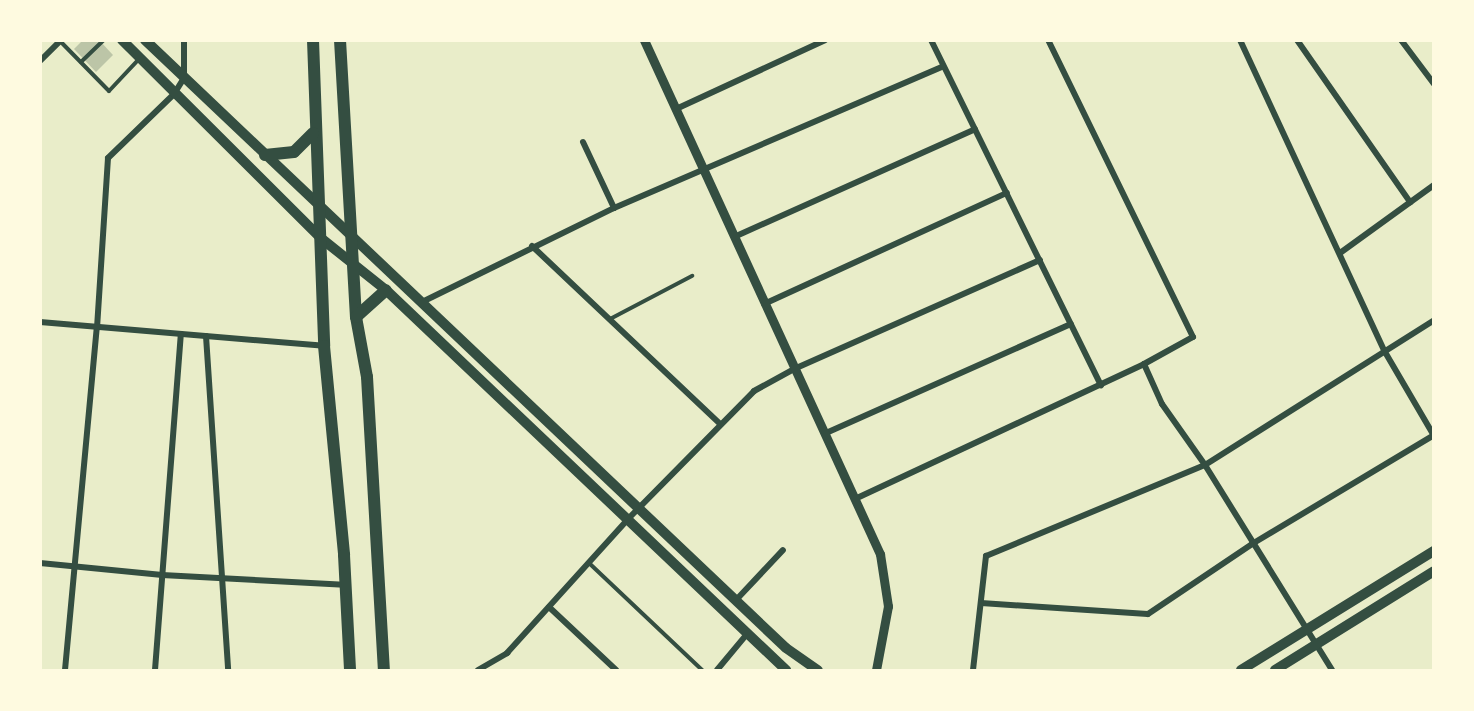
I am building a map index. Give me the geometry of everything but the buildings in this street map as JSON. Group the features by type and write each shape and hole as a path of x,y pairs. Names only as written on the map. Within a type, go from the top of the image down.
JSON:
{"main road":[{"path":"122,40 322,239 386,290 478,380 786,670"},
{"path":"145,40 319,207 640,507 786,648 819,670"},
{"path":"313,40 316,83 313,133 322,239 324,346 350,670"},
{"path":"340,40 356,316 367,377 384,670"},
{"path":"265,155 294,152 313,133"},
{"path":"356,316 386,290"},
{"path":"478,380 490,368"},
{"path":"1241,670 1434,551"},
{"path":"1275,670 1434,571"}],"street":[{"path":"65,670 97,328 108,158 174,94 184,78 184,40"},
{"path":"644,40 706,171 794,369 857,498 880,554 888,606 876,670"},
{"path":"676,109 825,40"},
{"path":"931,40 1101,385"},
{"path":"857,498 1101,385 1193,337 1048,40"},
{"path":"981,603 1148,614 1252,544 1433,435 1386,352 1240,40"},
{"path":"1297,40 1410,202"},
{"path":"1401,40 1434,84"},
{"path":"40,61 61,41"},
{"path":"422,302 532,246 614,208 706,171 943,66"},
{"path":"734,237 975,129"},
{"path":"583,142 614,208"},
{"path":"1340,253 1434,185"},
{"path":"764,304 1006,193"},
{"path":"532,246 719,423"},
{"path":"478,670 507,653 627,520 719,423 753,391 794,369 1040,260"},
{"path":"974,670 986,556 1204,465 1434,320"},
{"path":"40,322 324,346"},
{"path":"826,433 1071,324"},
{"path":"154,670 181,334"},
{"path":"206,336 228,670"},
{"path":"1144,364 1161,404 1204,465 1332,670"},
{"path":"736,599 783,550"},
{"path":"40,563 162,575 344,585"},
{"path":"549,607 612,669"},
{"path":"717,670 747,634"}],"lane":[{"path":"81,62 104,40"},
{"path":"61,41 109,91 140,58"},
{"path":"610,319 692,276"},
{"path":"589,562 702,670"}]}
